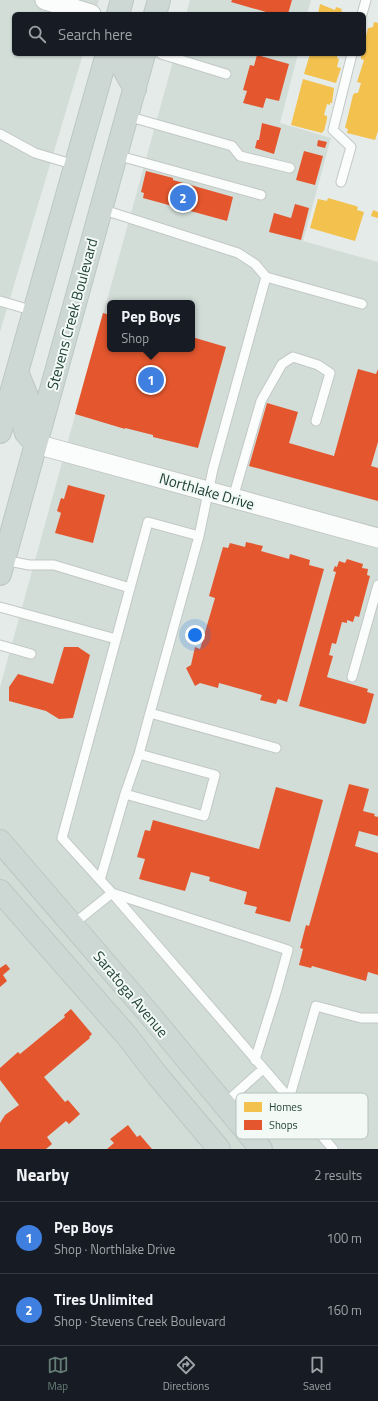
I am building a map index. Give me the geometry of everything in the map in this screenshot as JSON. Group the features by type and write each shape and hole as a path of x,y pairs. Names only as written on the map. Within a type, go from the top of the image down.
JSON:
{"main road":[{"path":"119,12 122,0"},
{"path":"156,12 159,0"},
{"path":"0,432 106,56"},
{"path":"122,56 122,66 135,89"},
{"name":"Stevens Creek Boulevard","path":"2,567 143,56"},
{"path":"17,372 27,396 23,422 26,433 36,444"},
{"name":"Saratoga Avenue","path":"0,841 236,1119"},
{"name":"Saratoga Avenue","path":"2,895 127,1036 219,1149"},
{"path":"176,1098 196,1095 210,1102 224,1104"},
{"name":"Saratoga Avenue","path":"253,1139 261,1149"}],"street":[{"path":"45,0 84,12"},
{"name":"Northlake Drive","path":"36,444 378,538"}],"lane":[{"path":"363,12 366,0"},
{"path":"168,56 226,74"},
{"path":"341,182 351,147 333,130 352,56"},
{"path":"127,116 232,146 240,156 290,168"},
{"path":"0,134 35,153 76,165"},
{"path":"116,155 261,195"},
{"path":"101,209 238,253 255,264 266,277 362,304"},
{"path":"100,880 125,794 139,754 199,536 213,469 266,277"},
{"path":"0,301 34,311"},
{"path":"233,498 261,402 282,364 293,358 318,365 330,372 316,421"},
{"path":"199,536 148,522 62,838 112,893 284,1093"},
{"path":"2,567 54,565 130,588"},
{"path":"352,676 378,585"},
{"path":"0,607 116,639"},
{"path":"0,645 31,654"},
{"path":"150,713 276,748"},
{"path":"125,794 204,816 215,776 139,754"},
{"path":"72,925 112,893"},
{"path":"112,893 288,950 255,1060"},
{"path":"291,1093 316,1006 361,1018 378,1018"},
{"path":"237,1093 263,1070"},
{"path":"224,1104 236,1094"},
{"path":"321,1139 327,1147"}],"shaded area":[{"path":"0,0 99,0 96,12 12,12 12,56 82,56 0,332"},
{"path":"190,0 311,0 308,12 187,12"},
{"path":"174,56 297,56 280,123 331,138 303,241 378,262 378,1149 0,1149 0,687"}],"building: Homes":[{"path":"320,4 335,10 336,7 342,9 341,11 343,12 318,12"},
{"path":"374,22 378,23 378,131 375,140 347,133 348,129 345,128 353,95 358,93 361,83 357,82 364,60 361,59 361,56 366,56 366,36 368,28 373,27"},
{"path":"309,56 338,56 337,58 339,59 337,67 341,68 336,83 304,74"},
{"path":"303,79 334,88 332,103 330,103 330,105 327,104 324,115 327,116 327,119 324,131 322,133 291,125"},
{"path":"328,198 356,206 358,207 357,210 364,212 355,241 310,228 318,199 327,201"},
{"path":"373,210 378,212 378,218 371,216"}],"building: Shops":[{"path":"232,0 292,0 289,12 266,12 231,2"},
{"path":"257,56 289,64 279,101 266,98 263,108 243,103 247,91 243,90 250,65 254,66"},
{"path":"262,123 281,128 274,154 255,148 257,140 259,140"},
{"path":"318,140 327,142 325,148 317,146"},
{"path":"304,151 323,156 315,185 296,180"},
{"path":"146,171 233,197 227,221 143,198 144,193 141,192"},
{"path":"295,204 309,208 301,240 269,232 274,213 291,218"},
{"path":"103,313 107,314 107,352 195,352 195,338 226,347 198,448 153,437 153,435 125,429 75,414"},
{"path":"358,369 376,374 378,369 378,442 371,466 378,468 378,501 249,466 267,403 298,412 289,443 334,456"},
{"path":"68,485 105,495 93,543 55,533 61,513 57,511 61,498 64,499"},
{"path":"246,542 263,546 261,551 289,559 290,554 310,560 309,565 324,569 287,702 278,699 276,704 260,700 262,695 219,683 218,688 200,683 195,686 186,668 191,665 195,647 200,649 215,598 209,596 223,547 228,548 230,543 245,547"},
{"path":"347,559 363,564 362,568 368,569 367,575 370,576 359,617 355,616 353,622 347,620 347,623 342,622 336,644 332,643 329,655 333,656 327,677 368,689 367,692 374,694 366,723 364,724 299,706 336,572 333,571 335,566 337,567 339,561 345,563"},
{"path":"64,647 78,647 90,655 73,718 59,719 46,711 9,701 9,687 18,674 53,684"},
{"path":"349,784 369,789 363,811 375,814 374,816 378,817 378,836 359,831 355,846 378,853 378,975 368,972 366,981 312,966 311,968 299,965 303,949 300,948 306,925 309,926"},
{"path":"276,787 323,800 290,922 255,913 257,907 244,904 247,892 209,881 210,877 191,872 185,891 139,879 145,859 137,857 145,830 150,831 153,820 259,849"},
{"path":"6,964 10,969 3,975 7,981 0,987 0,968"},
{"path":"71,1009 92,1034 89,1037 90,1038 44,1077 65,1102 68,1100 80,1114 69,1124 66,1121 47,1137 52,1144 46,1149 0,1149 0,1123 5,1115 19,1105 0,1080 0,1068 18,1052 20,1054 65,1017 64,1015"},
{"path":"128,1125 137,1137 140,1135 152,1149 107,1149 114,1143 110,1139"}],"place":[{"name":"Tires Unlimited","path":"183,198"},
{"name":"Pep Boys","path":"151,380"}]}
